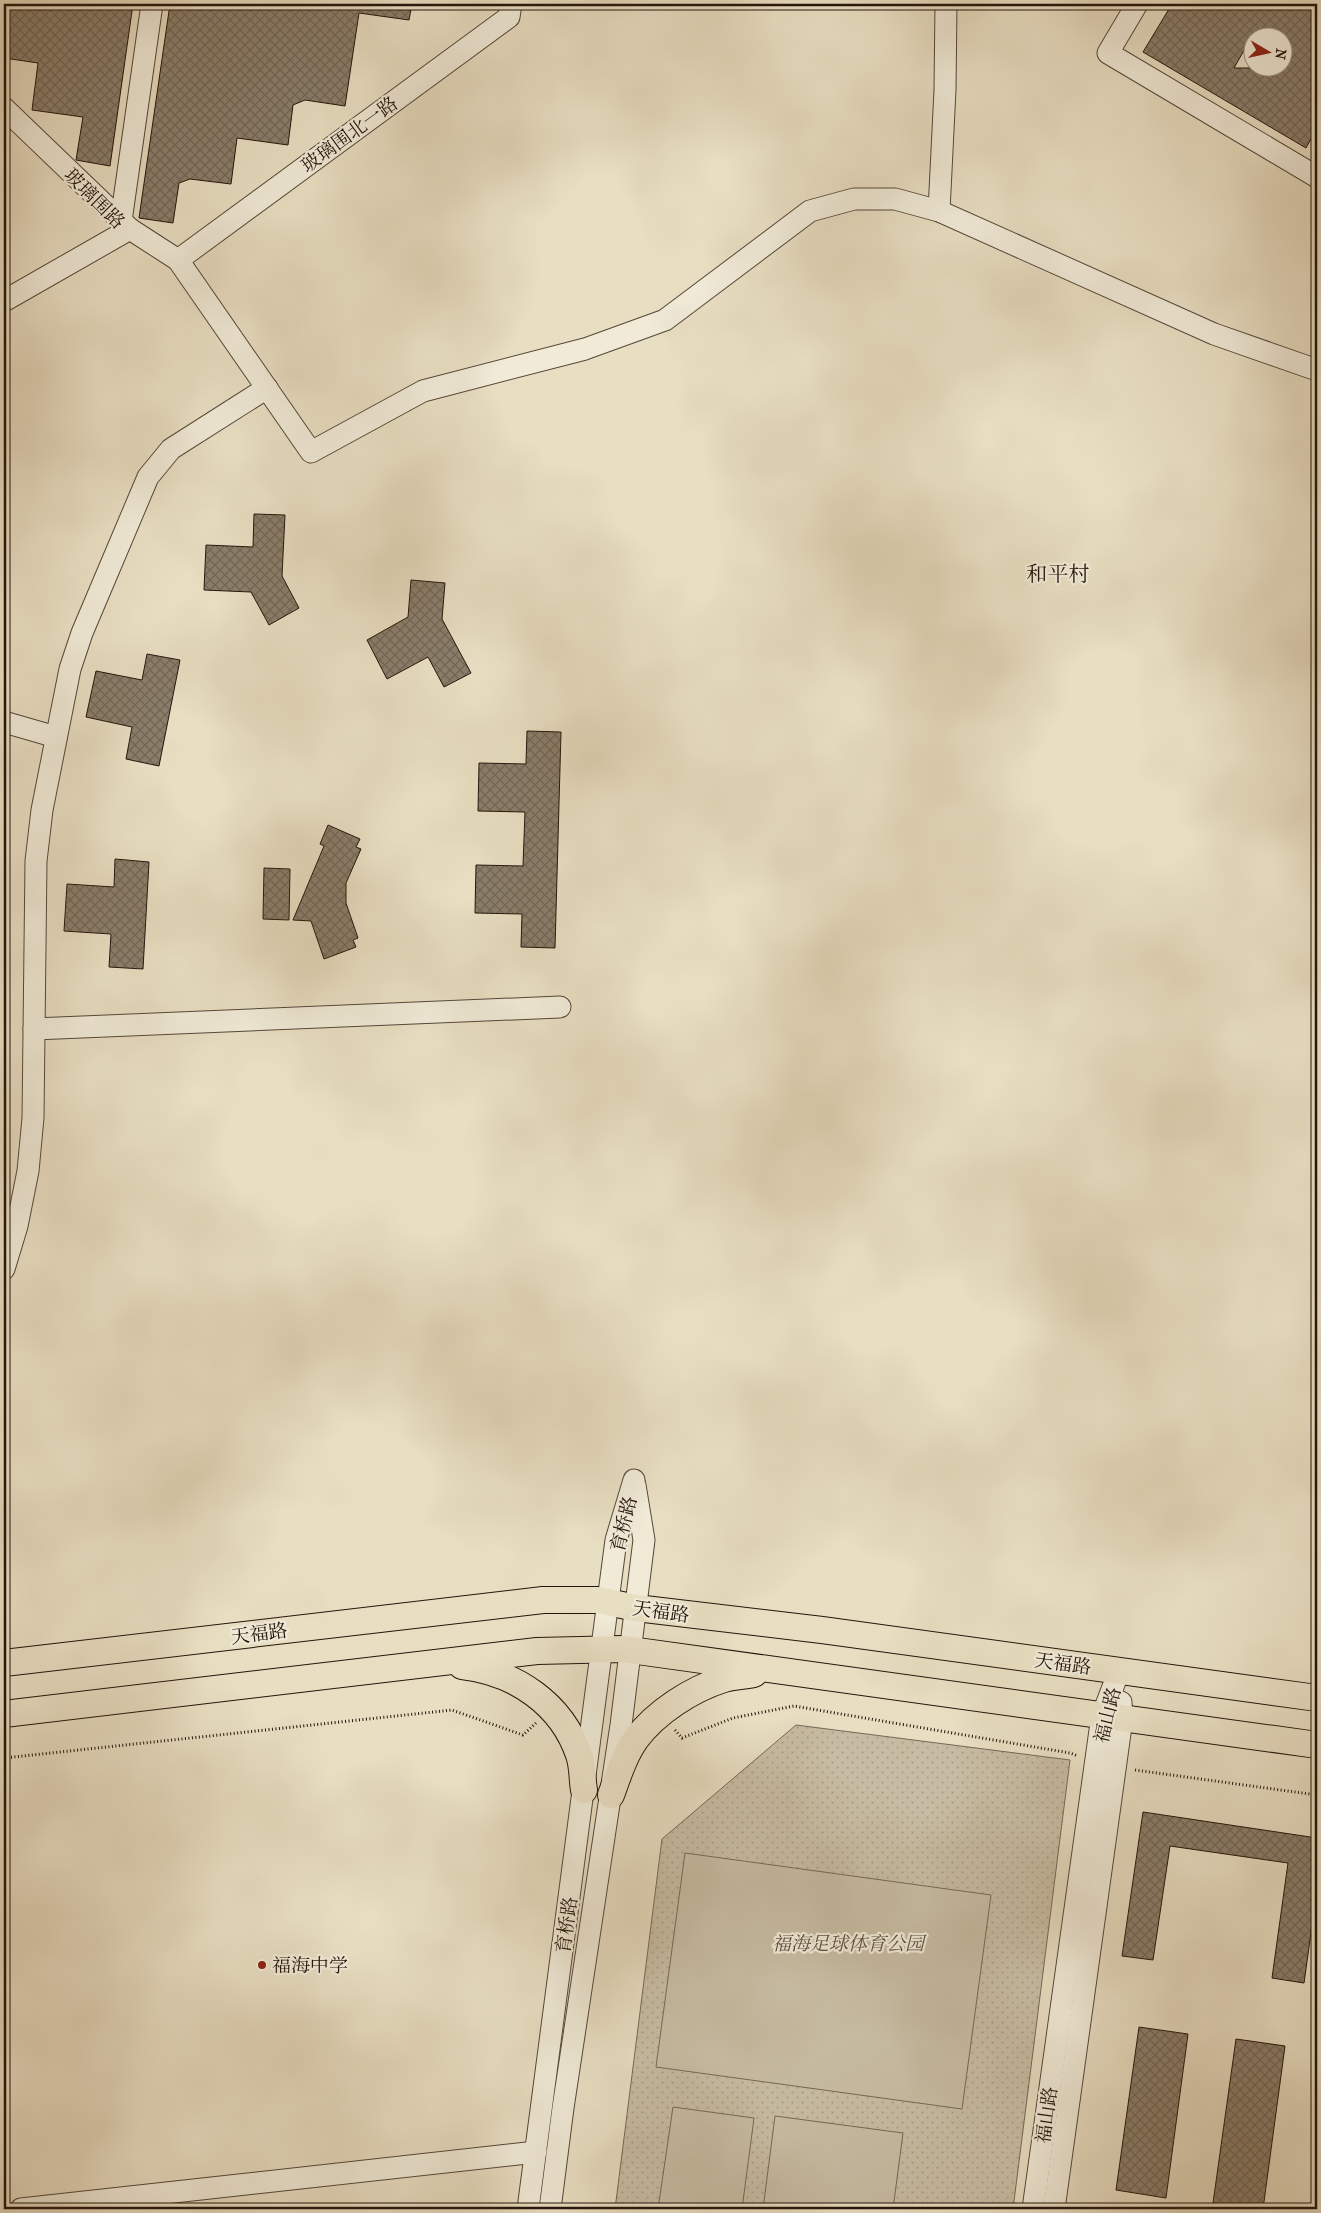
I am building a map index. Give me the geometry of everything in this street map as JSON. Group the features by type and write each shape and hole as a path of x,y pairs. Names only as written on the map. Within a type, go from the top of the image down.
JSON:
{"main road":[{"name":"天福路","path":"4,1663 543,1600 598,1600 636,1608 822,1630 1317,1698"},
{"path":"4,1714 537,1651 630,1650 1317,1745"},
{"path":"436,1663 475,1668 503,1677 531,1691 552,1708 568,1731 580,1756 584,1790"},
{"path":"611,1795 622,1763 637,1738 660,1715 690,1694 724,1679 755,1674 792,1672"}],"street":[{"path":"152,4 125,225 178,260 311,452 423,391 586,349 665,320 810,210 854,199 895,199 939,210 1214,334 1317,370"},
{"name":"玻璃围北一路","path":"178,260 509,17 511,4"},
{"path":"939,210 945,90 946,4"},
{"path":"1137,4 1108,53 1317,177"},
{"name":"玻璃围路","path":"4,301 125,225 8,117"},
{"path":"4,1269 17,1226 28,1171 34,1118 36,861 42,810 70,669 82,633 148,477 171,449 267,388"},
{"path":"4,722 56,737"},
{"path":"34,1028 560,1007"},
{"name":"育桥路","path":"528,2209 616,1540 634,1480 644,1540 611,1795 563,2108 550,2209"},
{"name":"福山路","path":"1033,2209 1119,1671"},
{"name":"福山路","path":"1054,2209 1105,1765"},
{"path":"21,2209 536,2152"}],"path":[{"path":"673,1728 682,1738 733,1718 794,1706 1070,1753 1105,1765 1317,1795"},
{"path":"4,1758 452,1710 523,1735 538,1721"}],"green space":[{"name":"福海足球体育公园","path":"796,1725 1070,1760 1013,2209 615,2209 662,1839"},
{"path":"685,1853 991,1895 962,2109 656,2067"},
{"path":"673,2107 754,2118 742,2209 658,2209"},
{"path":"775,2116 903,2133 893,2209 763,2209"}],"building":[{"path":"4,4 133,4 110,166 76,160 83,117 32,110 38,63 4,58"},
{"path":"170,4 210,4 235,7 235,4 412,4 409,20 359,13 345,106 305,100 293,105 288,145 237,138 231,184 190,179 179,183 173,223 139,218"},
{"path":"1172,4 1317,4 1317,128 1306,148 1143,52"},
{"path":"254,514 285,515 282,576 299,608 269,625 251,592 204,590 206,545 253,547"},
{"path":"411,580 445,583 442,619 471,673 444,687 428,657 387,679 367,640 408,617"},
{"path":"147,654 180,660 159,766 126,759 132,727 86,717 96,671 142,680"},
{"path":"527,731 561,732 555,948 521,947 522,914 475,913 476,865 523,866 525,812 478,811 479,763 526,764"},
{"path":"328,825 360,839 356,847 361,849 346,883 346,903 358,938 353,940 356,947 324,959 311,921 293,920 324,846 320,844"},
{"path":"115,859 149,862 143,969 109,967 111,934 64,931 67,884 114,887"},
{"path":"264,868 290,869 289,920 263,919"},
{"path":"1143,1812 1317,1838 1317,1889 1304,1983 1272,1978 1288,1863 1170,1846 1153,1960 1122,1956"},
{"path":"1139,2027 1188,2034 1166,2198 1116,2190"},
{"path":"1236,2039 1285,2046 1263,2209 1213,2203"}],"place":[{"name":"福海中学","path":"262,1965"}],"district":[{"name":"和平村","path":"1058,574"}]}
